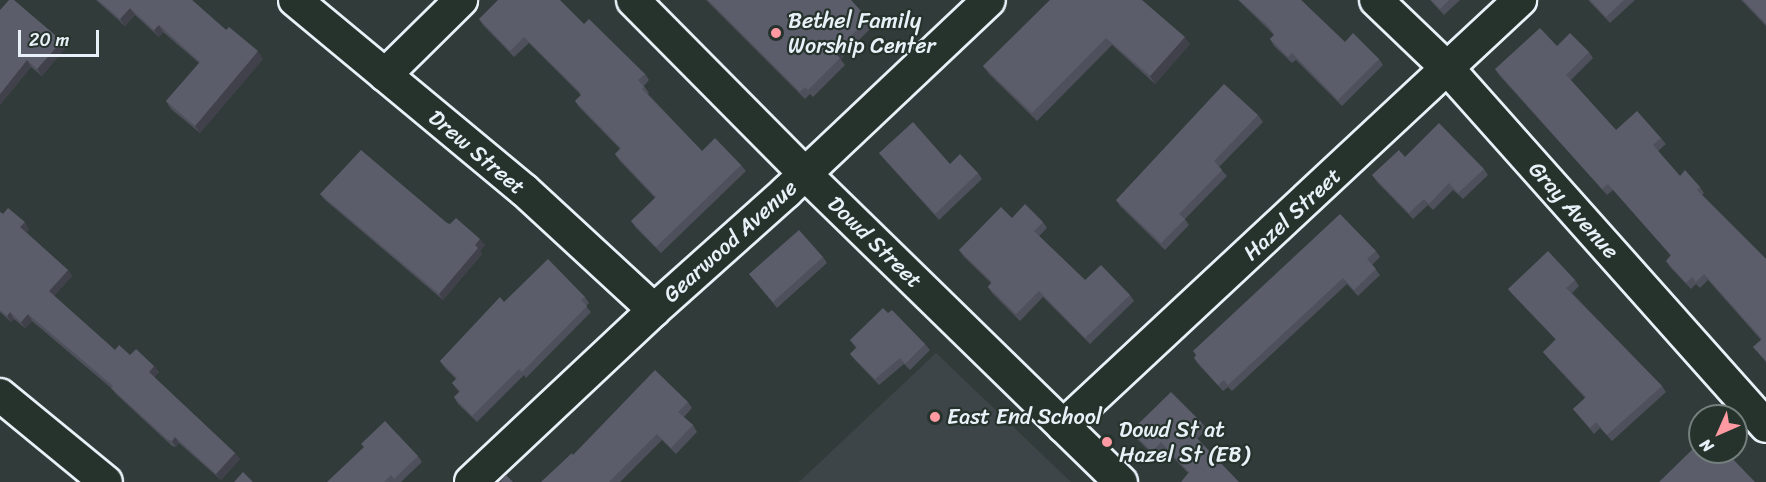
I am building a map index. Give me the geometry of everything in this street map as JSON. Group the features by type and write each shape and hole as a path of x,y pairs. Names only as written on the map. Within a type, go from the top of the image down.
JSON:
{"street":[{"name":"Drew Street","path":"295,0 524,190 654,310"},
{"path":"385,75 461,0"},
{"name":"Dowd Street","path":"633,0 804,173 1121,482"},
{"name":"Gearwood Avenue","path":"471,482 989,0"},
{"name":"Gray Avenue","path":"1376,0 1448,69 1766,426"},
{"name":"Hazel Street","path":"1063,426 1520,0"},
{"path":"0,395 106,482"}],"shaded area":[{"name":"East End School","path":"936,353 1071,482 799,482"}],"building":[{"path":"9,0 14,0 62,41 37,69 27,60 0,94 0,10"},
{"path":"98,0 192,0 226,30 229,27 258,51 195,126 166,101 200,62 159,25 154,30 130,8 120,19"},
{"path":"498,0 560,0 584,24 589,19 645,74 638,80 644,87 642,89 702,151 715,138 741,165 656,247 631,221 656,197 615,154 621,148 575,101 581,95 579,91 524,37 510,51 479,19"},
{"path":"708,0 851,0 868,19 840,47 836,54 840,58 808,90 805,87 800,92"},
{"path":"1050,0 1142,0 1185,37 1150,76 1106,38 1032,113 983,66"},
{"path":"1239,0 1301,0 1345,42 1353,33 1379,59 1338,100 1292,53 1288,57 1270,39 1274,35 1269,27"},
{"path":"1431,0 1449,0 1440,9"},
{"path":"1590,0 1624,0 1606,17"},
{"path":"1743,0 1766,0 1766,24"},
{"path":"1540,28 1557,46 1570,33 1589,52 1566,75 1616,130 1637,111 1661,138 1653,145 1680,176 1685,170 1700,187 1697,190 1766,259 1766,361 1753,347 1762,339 1704,274 1696,282 1692,277 1686,283 1666,261 1671,255 1608,184 1602,189 1495,69"},
{"path":"1224,84 1258,115 1214,161 1222,170 1179,214 1185,219 1161,243 1116,200"},
{"path":"913,122 950,164 960,154 978,173 935,214 879,153"},
{"path":"1439,123 1484,169 1458,193 1449,183 1429,204 1424,199 1409,213 1372,175 1399,150 1405,157"},
{"path":"361,150 447,223 450,224 456,218 480,239 475,245 478,248 439,294 320,194"},
{"path":"1025,204 1043,222 1034,231 1085,280 1101,265 1130,295 1085,338 1039,291 1016,314 988,287 992,282 959,250 1001,207 1012,218"},
{"path":"8,208 25,222 20,227 68,270 49,291 115,350 119,345 130,355 136,349 154,366 149,372 235,453 216,474 175,437 172,441 167,439 111,388 113,386 28,314 21,322 10,312 7,316 0,310 0,212 3,214"},
{"path":"1340,214 1376,251 1367,259 1376,269 1354,290 1343,278 1228,385 1224,380 1218,385 1194,358 1196,355 1193,351"},
{"path":"799,230 823,257 773,302 749,274"},
{"path":"1548,251 1575,280 1566,288 1662,386 1607,435 1596,422 1590,428 1573,409 1586,397 1543,352 1556,339 1508,289"},
{"path":"548,259 585,297 581,300 587,306 522,372 519,369 472,416 454,397 460,391 452,383 457,378 440,361 500,297 504,302"},
{"path":"883,308 888,313 892,310 925,344 905,364 900,358 875,379 850,354 857,347 850,340"},
{"path":"655,370 688,402 678,412 693,425 671,448 657,434 609,482 541,482 572,453 573,455"},
{"path":"1171,392 1202,423 1192,433 1239,482 1181,482 1189,472 1161,442 1152,452 1131,431"},
{"path":"385,421 418,456 394,479 391,475 384,482 327,482 364,447 361,444"},
{"path":"1688,454 1688,464 1738,464 1755,482 1659,482"},
{"path":"243,472 253,482 234,482"},
{"path":"506,475 513,482 500,482"}],"place":[{"name":"Bethel Family Worship Center","path":"776,33"},
{"name":"East End School","path":"935,417"},
{"name":"Dowd St at Hazel St (EB)","path":"1107,442"}]}
